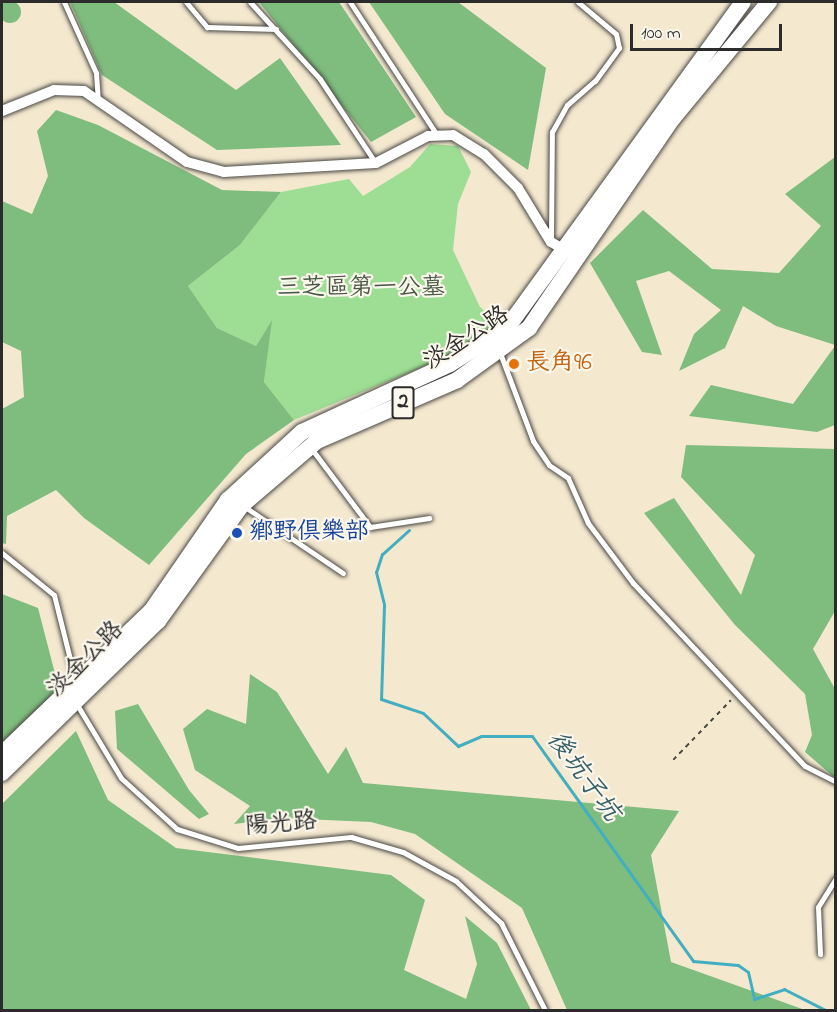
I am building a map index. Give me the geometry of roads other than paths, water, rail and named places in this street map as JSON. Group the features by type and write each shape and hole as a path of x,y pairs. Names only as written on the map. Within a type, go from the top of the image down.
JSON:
{"main road":[{"name":"淡金公路","path":"2,773 76,704 158,621 242,505 310,447 353,416 450,364 507,328 743,2"},
{"name":"淡金公路","path":"2,754 152,610 228,500 302,432 457,380 529,328 564,251 769,2"}],"street":[{"path":"2,111 54,90 84,91 187,162 224,172 376,163 437,135 453,135 484,154 518,188 564,251"}],"lane":[{"path":"64,2 96,73 98,101"},
{"path":"186,2 207,27 276,29"},
{"path":"250,2 320,80 376,163"},
{"path":"350,2 437,135"},
{"path":"564,251 552,132 567,105 595,81 619,48 616,34 578,2"},
{"path":"500,351 533,441 549,465 568,478 588,523 633,584 805,766 836,782"},
{"path":"310,447 370,527 429,518"},
{"path":"242,505 344,573"},
{"path":"2,554 54,595 77,684 76,704"},
{"name":"陽光路","path":"76,704 121,778 177,829 238,848 351,837 403,852 456,881 501,923 545,1011"},
{"path":"820,954 818,907 836,878"}],"waterway":[{"name":"後坑子坑","path":"409,530 382,554 376,572 384,605 381,699 423,713 458,746 481,736 532,736 693,961 738,965 748,972 754,999 784,989 825,1010"}],"place":[{"name":"長角96","path":"514,364"},
{"name":"鄉野俱樂部","path":"237,533"}],"park label":[{"name":"三芝區第一公墓","path":"361,289"}]}
